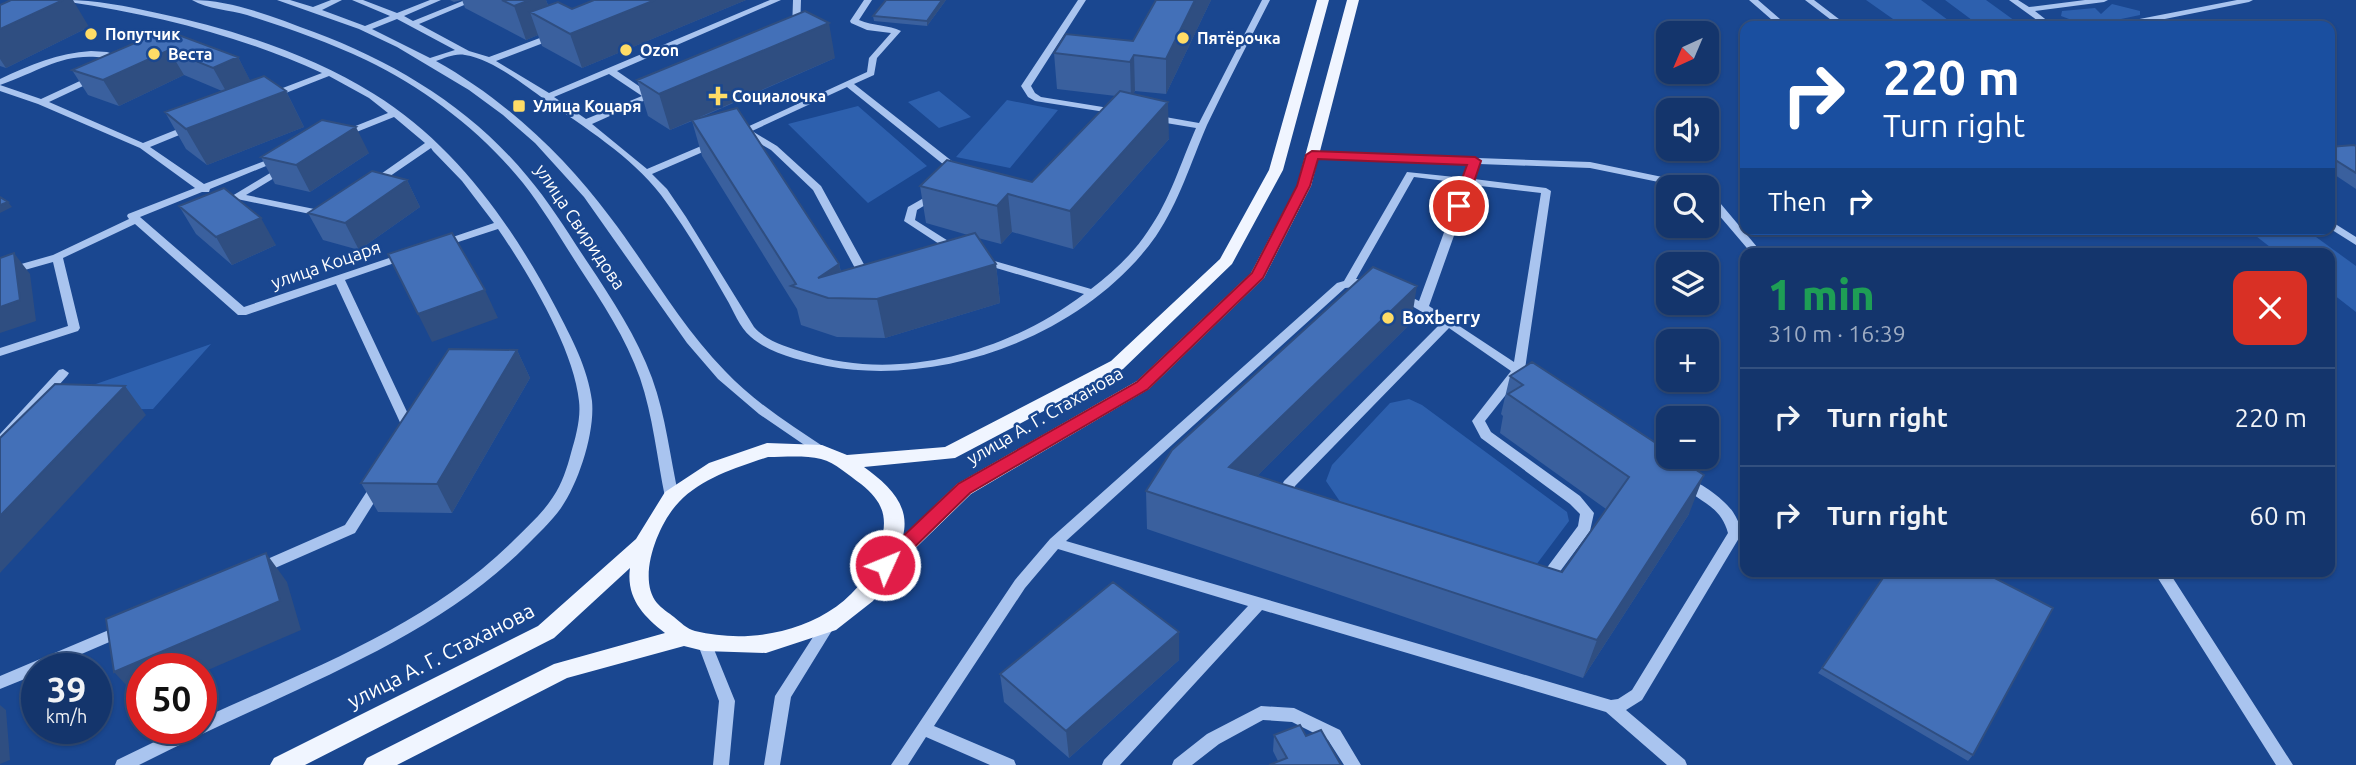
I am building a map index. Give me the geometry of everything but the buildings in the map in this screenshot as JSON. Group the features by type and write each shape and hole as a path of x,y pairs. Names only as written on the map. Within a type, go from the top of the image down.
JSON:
{"main road":[{"name":"улица А. Г. Стаханова","path":"845,462 947,453 1117,365 1226,261 1276,170 1323,0"},
{"name":"улица А. Г. Стаханова","path":"885,565 964,489 1143,385 1258,275 1304,186 1353,0"},
{"path":"375,765 562,670 694,640 766,644 829,624 866,594 885,565 896,524 885,493 845,462 822,452 767,450 716,468 672,497 643,544 638,583 648,608 694,640"},
{"name":"улица А. Г. Стаханова","path":"282,765 546,632 643,544"}],"street":[{"path":"69,0 202,26 272,48 329,73 396,113 431,144 501,224 534,276 570,346 586,411 581,439 559,500 510,555 418,622 217,720"},
{"name":"улица Свиридова","path":"196,0 287,25 370,57 413,81 454,111 517,169 609,304 643,370 672,497"},
{"name":"улица Свиридова","path":"281,0 367,28 432,60 524,128 569,172 711,364 760,411 822,452"},
{"path":"314,10 338,0"},
{"path":"356,0 397,16 466,52 491,60 586,123 662,189 754,334 789,352 823,362 885,368 916,366 971,356 1025,335 1092,293 1141,248 1169,207 1202,126 1266,0"},
{"path":"367,28 437,0"},
{"path":"412,24 472,0"},
{"path":"546,97 777,0"},
{"path":"786,37 796,33 797,0"},
{"path":"734,136 871,73 873,58 897,31 870,28 853,21 868,0"},
{"path":"1082,0 1026,86 1038,99 1123,114"},
{"path":"1753,0 1778,21"},
{"path":"1810,0 1837,21"},
{"path":"2013,0 2043,21"},
{"path":"2027,10 2104,0"},
{"path":"2144,21 2249,0"},
{"path":"491,60 571,29"},
{"path":"0,82 59,55 103,52 126,60 119,66"},
{"path":"432,60 447,54 466,52"},
{"path":"610,70 648,96"},
{"path":"41,102 108,71"},
{"path":"255,102 329,73"},
{"path":"848,84 967,178 956,184"},
{"path":"586,123 672,86"},
{"path":"0,88 41,102 143,146 201,189 324,215 335,208"},
{"path":"1100,121 1110,111"},
{"path":"331,138 396,113"},
{"path":"1149,118 1202,126"},
{"path":"143,146 205,121"},
{"path":"745,131 774,148 817,188 862,270 877,279 886,280"},
{"path":"645,173 722,140"},
{"path":"367,187 431,144"},
{"path":"1312,155 1590,165 1656,177"},
{"path":"0,274 57,257 136,219 132,216 294,157 237,196"},
{"path":"1423,306 1475,161"},
{"path":"1348,283 1411,174 1546,191 1519,370 1480,415 1481,430 1576,500 1583,507 1588,520 1548,579 1534,586"},
{"path":"944,190 912,209 909,221 961,259 1092,293"},
{"path":"1719,208 1740,233"},
{"name":"улица Коцаря","path":"136,219 242,312 412,254"},
{"path":"425,250 501,224"},
{"path":"2335,227 2356,242"},
{"path":"0,352 74,328 57,257"},
{"path":"339,279 411,432 404,443"},
{"path":"899,765 1020,584 1055,544 1341,285 1373,283 1423,306 1542,386"},
{"path":"1294,511 1285,498 1289,484 1448,322"},
{"path":"0,442 63,373"},
{"path":"250,573 350,529 384,475"},
{"path":"1611,707 1622,705 1636,695 1735,533 1723,508 1677,477"},
{"path":"1055,544 1611,707 1679,765"},
{"path":"2164,577 2285,765"},
{"path":"1110,765 1258,604"},
{"path":"0,683 137,624"},
{"path":"772,765 783,696 829,624"},
{"path":"694,640 727,701 721,765"},
{"path":"1180,765 1213,739 1261,713 1294,715 1334,735 1353,765"},
{"path":"924,729 1008,765"},
{"path":"123,765 167,744"}],"shaded area":[{"path":"1866,0 1921,0 1949,21 1896,21"},
{"path":"1945,0 1986,0 2015,21 1973,21"},
{"path":"2112,4 2140,11 2140,15 2112,21 2074,21 2061,16 2062,11 2095,8 2101,14"},
{"path":"939,91 971,117 939,128 908,102"},
{"path":"1007,100 1058,110 1010,168 956,157"},
{"path":"858,106 927,166 868,203 788,124"},
{"path":"2255,235 2313,235 2331,248 2271,248"},
{"path":"2335,251 2356,266 2356,312 2335,296"},
{"path":"211,344 153,409 52,410 70,393"},
{"path":"1409,399 1422,405 1567,512 1569,521 1536,565 1345,509 1326,481 1332,465 1390,403"}],"place":[{"name":"Попутчик","path":"91,34"},
{"name":"Пятёрочка","path":"1183,38"},
{"name":"Ozon","path":"626,50"},
{"name":"Веста","path":"154,54"},
{"name":"Социалочка","path":"718,96"},
{"name":"Улица Коцаря","path":"519,106"},
{"name":"Boxberry","path":"1388,318"}],"route":[{"path":"885,565 964,489 1143,385 1258,275 1304,186 1312,155 1475,161 1459,206"}]}
